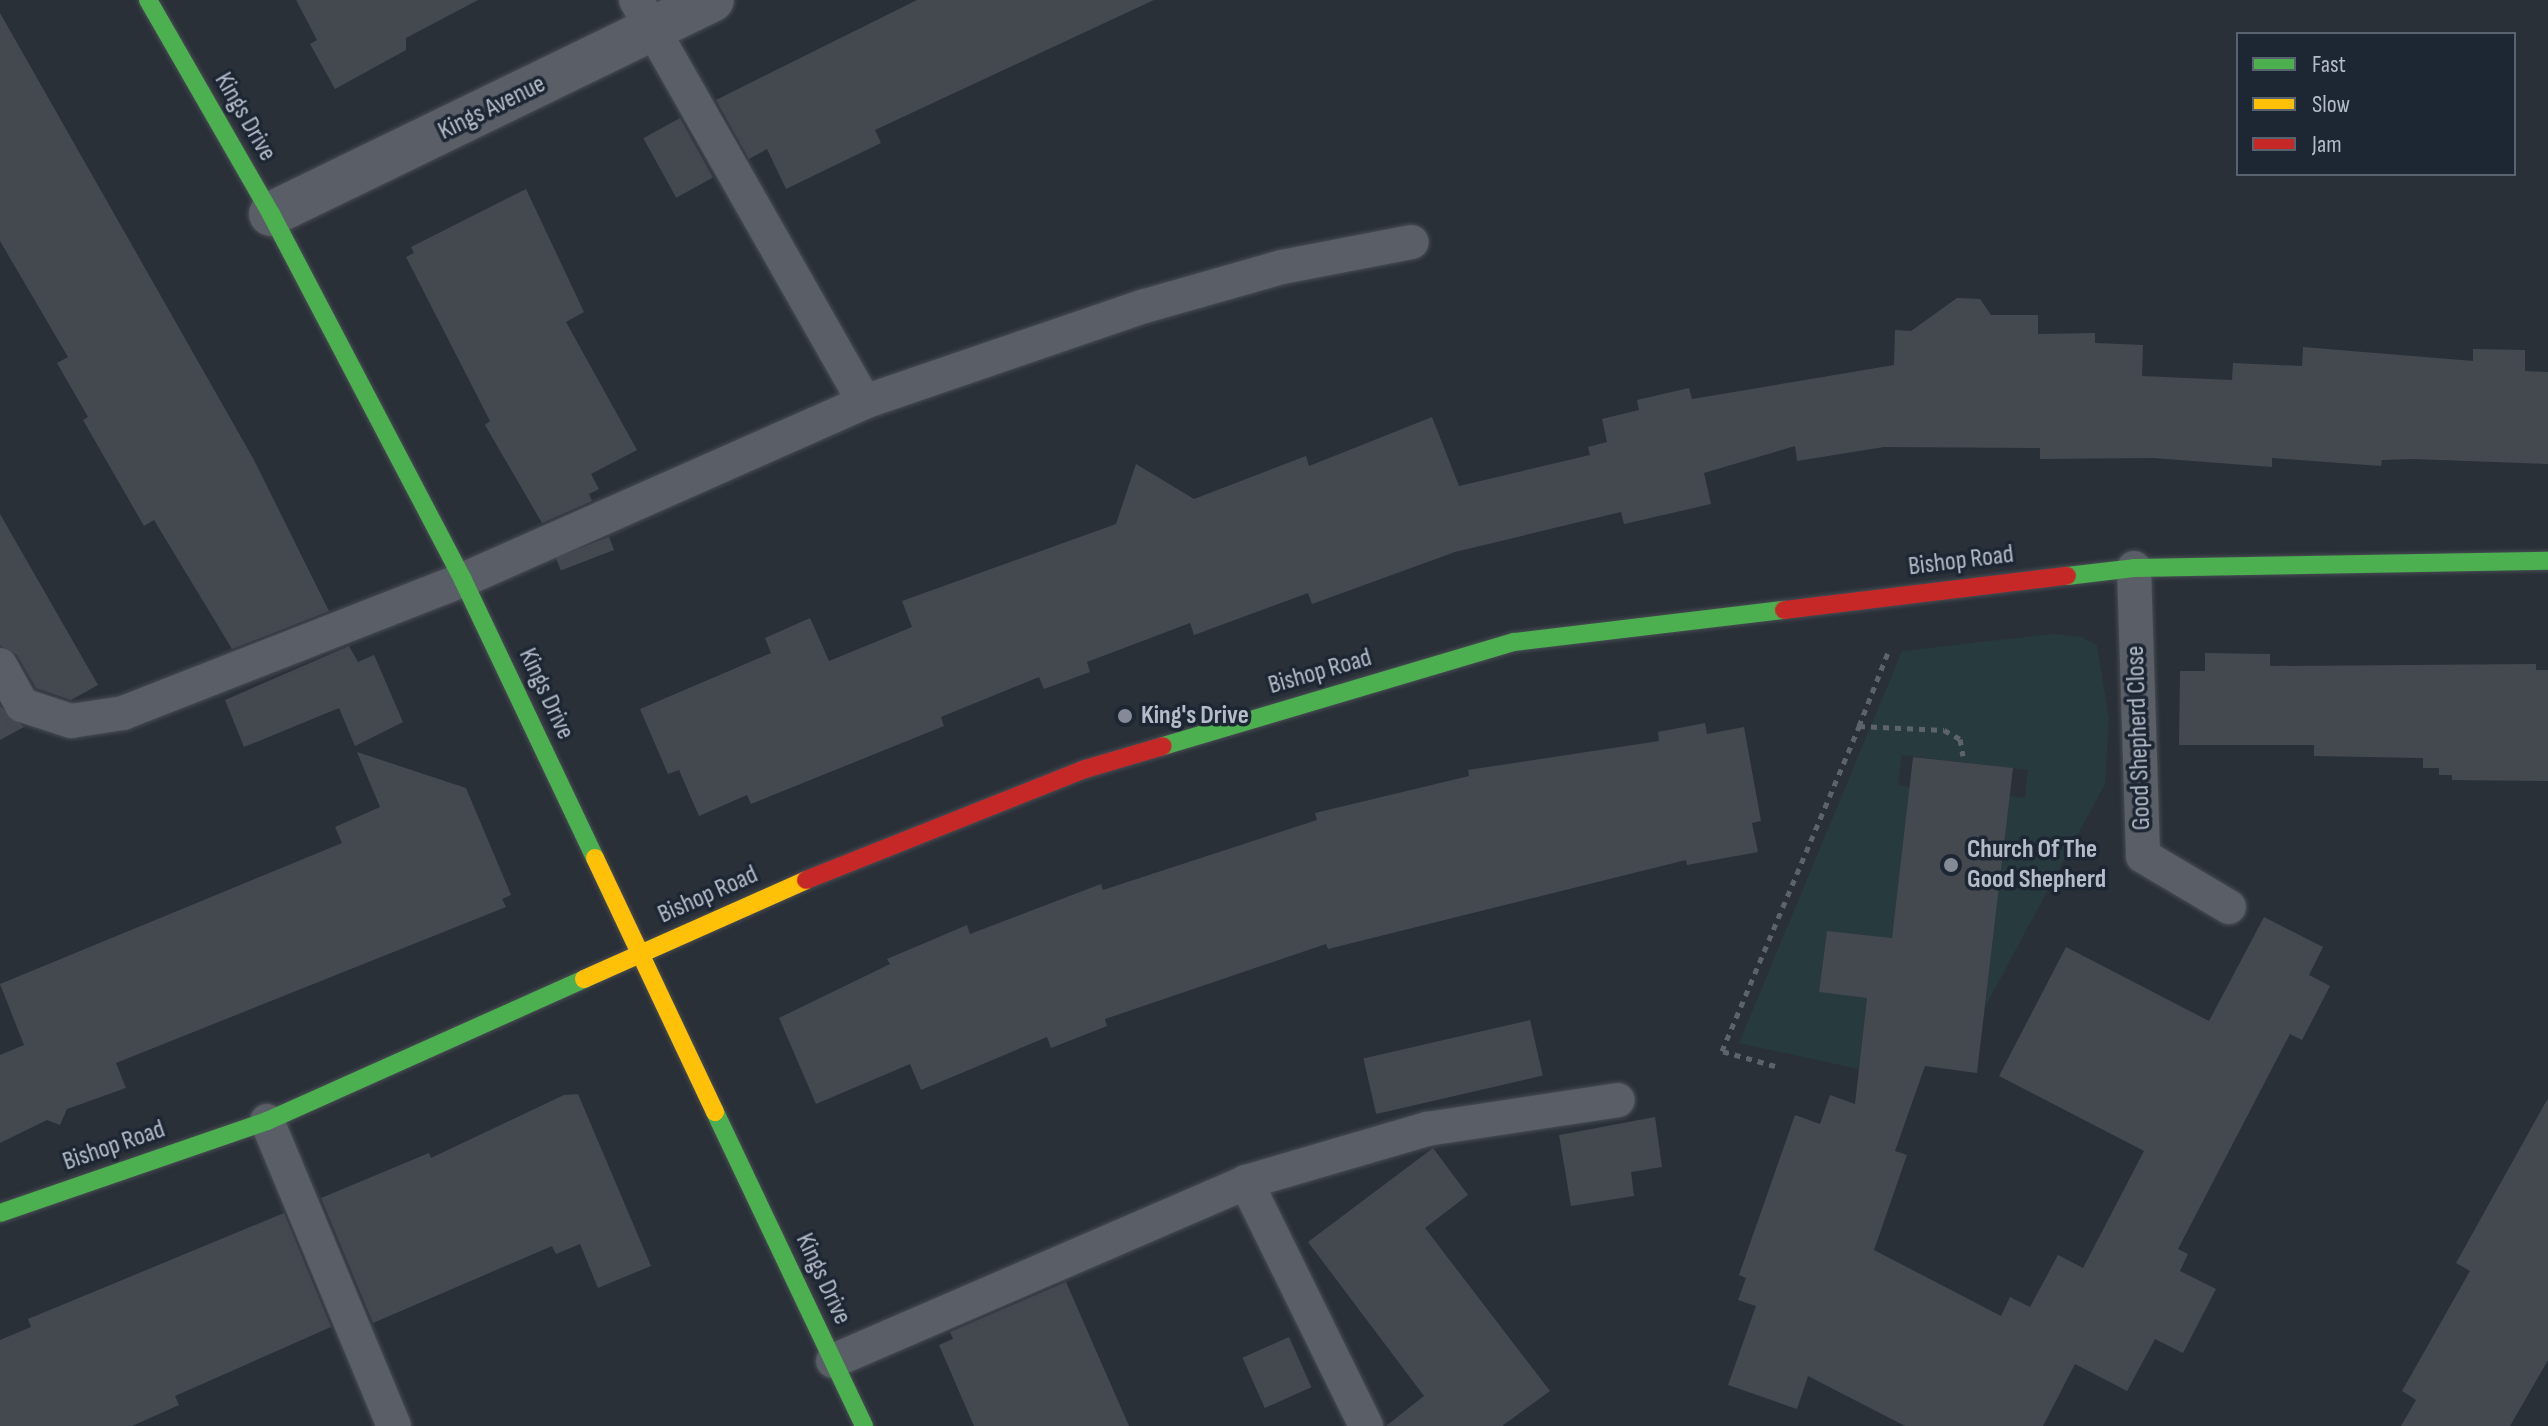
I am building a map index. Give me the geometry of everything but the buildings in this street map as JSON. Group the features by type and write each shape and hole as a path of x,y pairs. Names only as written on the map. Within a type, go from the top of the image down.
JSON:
{"street":[{"name":"Kings Drive","path":"148,0 271,214 463,580 864,1426"},
{"name":"Kings Avenue","path":"271,214 644,16 712,0"},
{"name":"Bishop Road","path":"0,1213 267,1121 856,858 1085,769 1514,642 2134,568 2548,561"}],"lane":[{"path":"644,16 864,402"},
{"path":"0,665 22,705 71,721 123,713 463,580 864,402 1145,306 1282,267 1412,242"},
{"name":"Good Shepherd Close","path":"2134,568 2143,856 2229,907"},
{"path":"833,1361 1246,1182 1427,1129 1618,1100"},
{"path":"267,1121 394,1426"},
{"path":"1246,1182 1366,1426"}],"path":[{"path":"1775,1066 1722,1051 1859,726 1911,593"},
{"path":"1859,726 1944,730 1960,739 1963,756"}],"green space":[{"path":"2052,634 2082,637 2097,646 2109,719 2105,784 1985,1007 2009,796 2025,798 2028,770 1902,755 1898,785 1910,787 1892,938 1827,931 1819,992 1867,998 1859,1069 1739,1043 1902,651"}],"traffic: fast":[{"path":"148,0 271,214 463,580 595,858"},
{"path":"2067,576 2134,568 2548,561"},
{"path":"1163,746 1514,642 1784,610"},
{"path":"0,1213 267,1121 584,979"},
{"path":"715,1112 864,1426"}],"traffic: slow":[{"path":"595,858 715,1112"},
{"path":"584,979 806,880"}],"traffic: jam":[{"path":"1784,610 2067,576"},
{"path":"806,880 1085,769 1163,746"}],"place":[{"name":"King's Drive","path":"1125,716"},
{"name":"Church Of The Good Shepherd","path":"1951,865"}]}
